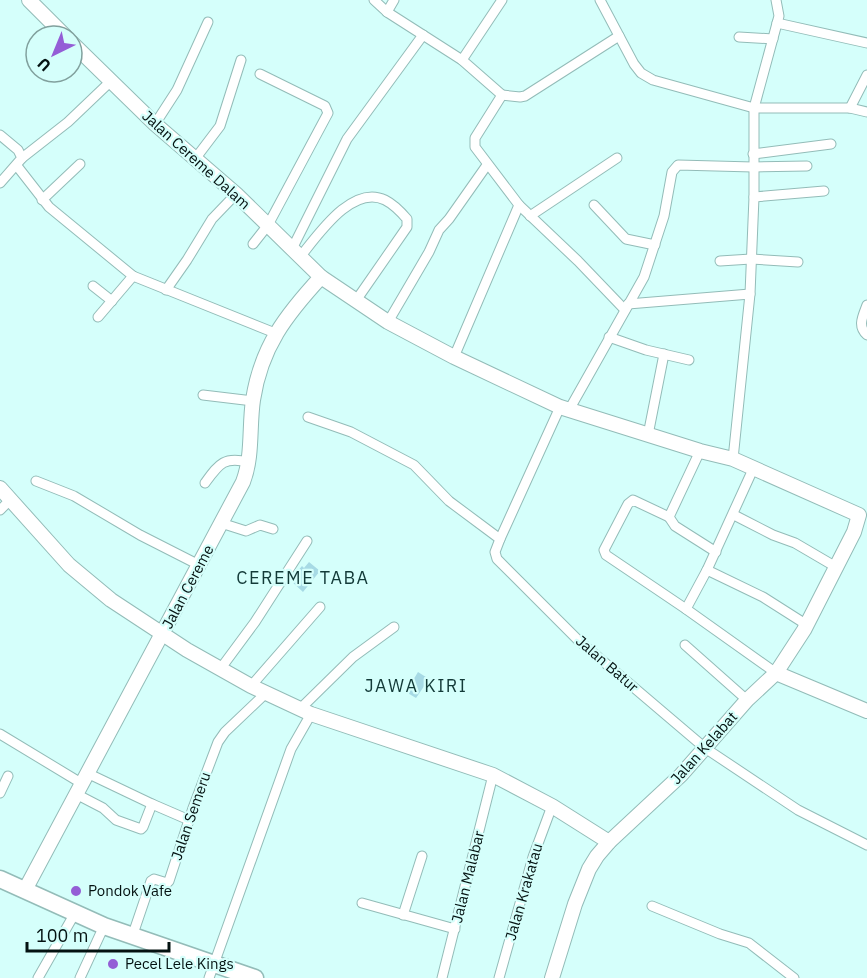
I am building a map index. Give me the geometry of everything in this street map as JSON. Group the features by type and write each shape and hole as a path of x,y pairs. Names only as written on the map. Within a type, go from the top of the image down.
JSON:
{"highway":[{"path":"0,879 211,971 255,978"}],"street":[{"path":"29,0 53,24"},
{"path":"374,0 387,12 462,60 502,95 525,96 619,36"},
{"path":"387,12 394,0"},
{"path":"462,60 502,0"},
{"path":"600,0 634,64 646,76 754,108 850,108 867,112"},
{"path":"733,459 750,294 754,197 754,108 779,16 776,0"},
{"path":"155,124 177,90 208,22"},
{"path":"777,23 867,42"},
{"path":"296,253 347,139 423,35"},
{"path":"739,37 772,39"},
{"name":"Jalan Cereme Dalam","path":"84,54 155,124 268,225 321,278 388,322 454,357 565,409 733,459 863,515"},
{"path":"195,159 220,126 241,60"},
{"path":"253,244 268,225 328,113 325,106 260,74"},
{"path":"850,108 867,75"},
{"path":"0,183 19,162 68,122 111,81"},
{"path":"502,95 475,138 475,147 519,205 627,307 750,294"},
{"path":"0,135 18,150 19,162 42,200 133,276 275,333"},
{"path":"753,154 831,144"},
{"path":"530,216 616,158"},
{"path":"42,200 80,164"},
{"path":"388,322 429,252 439,230 487,165"},
{"name":"Jalan Batur","path":"753,167 678,165 672,172 664,216 642,281 565,409 495,552 503,567 579,640 705,748 798,810 867,845"},
{"path":"753,167 807,166"},
{"path":"754,197 824,191"},
{"path":"166,290 212,219 236,195"},
{"path":"296,253 351,202 369,196 387,201 407,219 407,227 356,302"},
{"path":"454,357 519,205"},
{"path":"594,205 626,239 655,245"},
{"path":"720,261 798,262"},
{"path":"98,317 133,276"},
{"name":"Jalan Cereme","path":"25,890 243,482 248,462 253,401 263,363 275,333 293,308 321,278"},
{"path":"93,286 112,301"},
{"path":"867,305 861,324 862,331 867,335"},
{"path":"609,338 689,360"},
{"path":"648,435 664,354"},
{"path":"202,395 253,401"},
{"path":"308,417 351,432 414,465 449,501 500,539"},
{"path":"669,517 700,451"},
{"path":"205,483 224,461 235,459 248,462"},
{"path":"686,609 734,515 754,467"},
{"path":"36,481 74,496 140,535 199,565"},
{"path":"0,489 69,565 111,600 251,686 305,711 494,775 552,806 609,842"},
{"path":"0,510 10,499"},
{"path":"716,552 675,526 669,517 633,500 628,504 604,552 609,559 686,609 776,673 867,711"},
{"path":"734,515 773,535 795,543 836,567"},
{"name":"Jalan Kelabat","path":"552,978 575,904 589,869 609,842 665,792 747,700 776,673 807,625 863,515"},
{"path":"221,523 246,531 260,525 273,529"},
{"path":"221,668 255,622 307,541"},
{"path":"707,570 763,597 807,625"},
{"path":"251,686 320,607"},
{"path":"211,971 305,711 353,657 394,627"},
{"path":"685,645 747,700"},
{"name":"Jalan Semeru","path":"132,937 151,881 154,879 167,883 169,881 189,820 221,737 266,693"},
{"path":"0,734 81,783 152,804 189,820"},
{"name":"Jalan Malabar","path":"442,978 494,775"},
{"path":"0,793 8,776"},
{"path":"81,783 116,820 141,829 152,804"},
{"name":"Jalan Krakatau","path":"499,978 533,856 552,806"},
{"path":"403,915 422,856"},
{"path":"362,903 455,929"},
{"path":"652,906 720,934 749,943 794,978"},
{"path":"38,978 75,913"},
{"path":"80,978 104,926"}],"building":[{"path":"309,562 320,571 303,592 290,580 302,566 304,568"},
{"path":"418,672 429,679 416,698 406,692"}],"place":[{"name":"Pondok Vafe","path":"76,891"},
{"name":"Pecel Lele Kings","path":"113,964"}],"district":[{"name":"CEREME TABA","path":"303,578"},
{"name":"JAWA KIRI","path":"416,686"}]}
